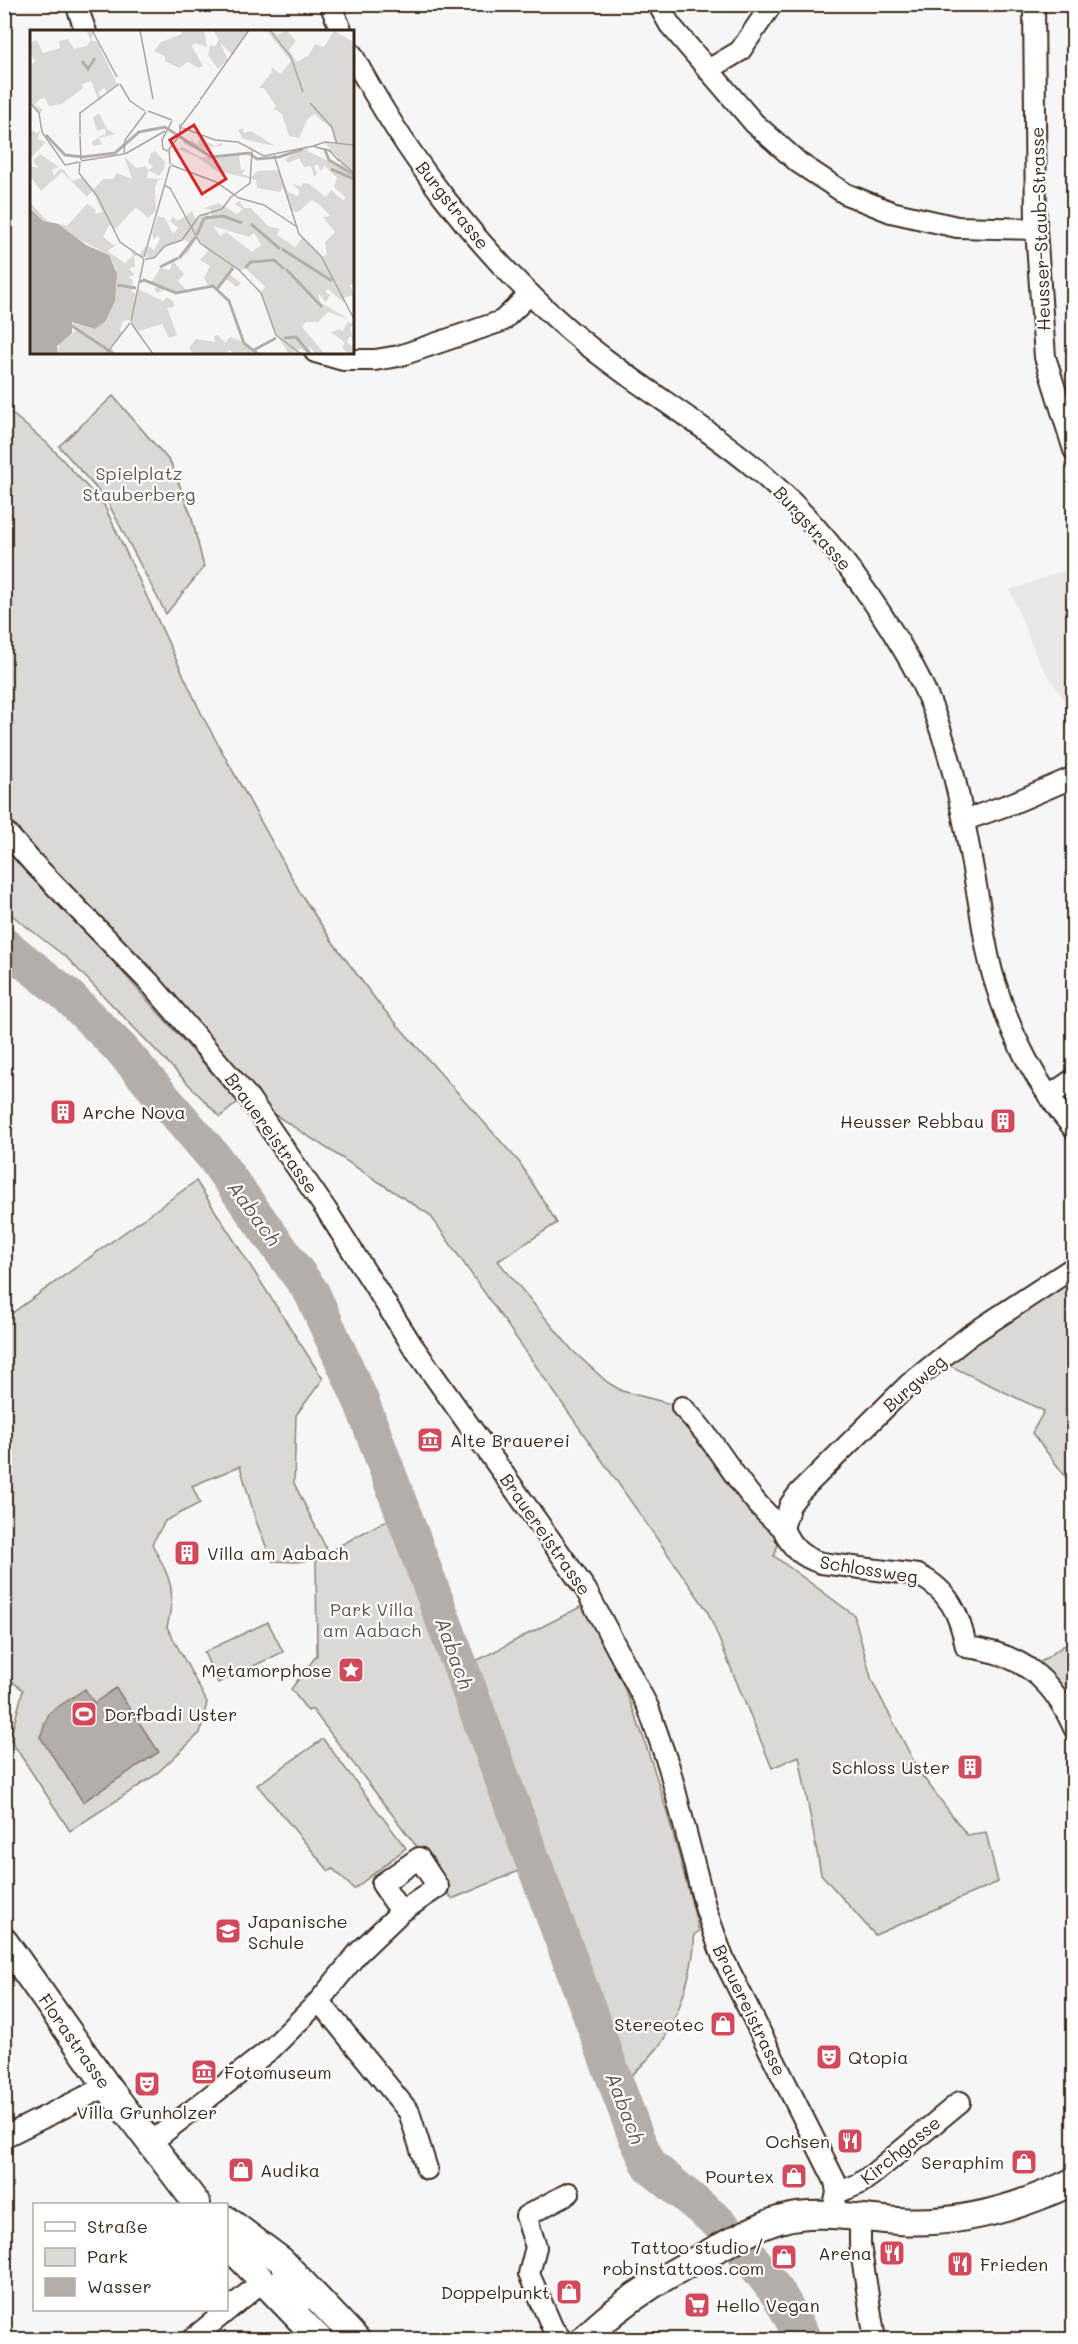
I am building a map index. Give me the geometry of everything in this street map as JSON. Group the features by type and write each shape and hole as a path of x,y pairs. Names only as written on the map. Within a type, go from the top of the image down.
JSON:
{"main road":[{"name":"Florastrasse","path":"4,1941 149,2144 197,2202"},
{"path":"583,2340 628,2299 655,2281 761,2227 834,2203 860,2218 900,2222 952,2220 1024,2203 1074,2181"},
{"path":"228,2220 282,2261 330,2308 357,2340"},
{"path":"228,2245 320,2340"}],"street":[{"path":"76,4 85,30"},
{"path":"330,4 341,30"},
{"path":"658,4 670,25 754,123 799,163 846,194 891,212 957,226 1036,228"},
{"path":"708,70 740,51 772,4"},
{"name":"Heusser-Staub-Strasse","path":"1034,4 1036,228 1045,357 1074,450"},
{"name":"Burgstrasse","path":"354,58 382,107 427,175 476,236 531,294 574,334 749,463 808,519 849,567 913,665 941,734 965,820 995,982 1014,1035 1049,1096 1074,1129"},
{"path":"322,354 343,360 375,360 399,356 502,321 531,294"},
{"path":"965,820 1013,803 1074,777"},
{"name":"Brauereistrasse","path":"4,830 32,862 150,983 249,1098 327,1211 412,1345 586,1590 648,1707 669,1767 706,1910 723,1958 835,2181 834,2203"},
{"path":"1049,1096 1074,1078"},
{"name":"Burgweg","path":"783,1528 790,1505 798,1493 909,1384 969,1336 1074,1267"},
{"path":"682,1407 709,1437 758,1506 783,1528"},
{"name":"Schlossweg","path":"783,1528 795,1550 808,1559 821,1563 918,1575 928,1580 952,1603 959,1616 966,1647 1005,1655 1031,1669 1055,1696 1074,1728"},
{"path":"149,2144 272,2048 319,2001 358,1953 400,1912"},
{"path":"319,2001 409,2112 427,2169"},
{"path":"4,2138 107,2086"},
{"name":"Kirchgasse","path":"834,2203 873,2175 960,2102"},
{"path":"562,2340 553,2329 529,2274 536,2247 526,2216 569,2193"},
{"path":"860,2218 860,2245 875,2340"},
{"path":"228,2309 262,2281 286,2283 311,2307 330,2308"},
{"path":"191,2340 226,2311"}],"shaded area":[{"path":"1074,567 1073,714 1037,658 1010,590"}],"green space":[{"name":"Spielplatz Stauberberg","path":"113,396 171,463 191,515 204,567 166,614 107,501 59,446"},
{"path":"4,407 48,444 104,505 203,717 301,894 332,941 379,1004 520,1163 557,1223 498,1261 573,1351 607,1382 622,1391 682,1407 783,1528 774,1556 854,1615 872,1681 920,1773 967,1835 986,1832 998,1882 875,1935 821,1874 799,1756 772,1768 707,1610 430,1215 249,1098 5,830"},
{"path":"4,839 238,1102 220,1117 67,958 5,910"},
{"name":"Park Villa am Aabach","path":"196,1181 323,1379 296,1415 294,1483 328,1552 383,1522 387,1521 391,1525 418,1588 521,1870 452,1899 423,1855 312,1709 308,1711 291,1689 317,1655 316,1559 297,1562 272,1561 256,1521 240,1466 192,1486 200,1503 165,1521 152,1544 170,1584 171,1602 167,1627 207,1702 200,1733 154,1776 70,1831 10,1739 23,1690 4,1675 4,1319"},
{"path":"1073,1267 1073,1491 1069,1481 1032,1433 1044,1411 938,1360"},
{"path":"584,1605 620,1677 647,1747 699,1931 694,1935 692,1960 685,1990 668,2032 654,2053 624,2083 470,1664"},
{"path":"268,1622 283,1652 218,1683 204,1652"},
{"path":"1073,1645 1073,1728 1031,1669 1063,1646"},
{"path":"323,1739 406,1848 354,1889 333,1869 329,1871 257,1785"}],"water":[{"path":"116,1688 159,1752 83,1802 40,1737 49,1713 85,1689 94,1703"}],"waterway":[{"name":"Aabach","path":"4,945 67,995 122,1050 213,1156 312,1293 362,1403 636,2137 650,2166 718,2222 750,2257 779,2295 804,2340"}],"place":[{"name":"Arche Nova","path":"63,1112"},
{"name":"Heusser Rebbau","path":"1003,1121"},
{"name":"Alte Brauerei","path":"430,1440"},
{"name":"Villa am Aabach","path":"187,1553"},
{"name":"Metamorphose","path":"351,1670"},
{"name":"Dorfbadi Uster","path":"84,1714"},
{"name":"Schloss Uster","path":"970,1767"},
{"name":"Japanische Schule","path":"228,1931"},
{"name":"Stereotec","path":"723,2024"},
{"name":"Qtopia","path":"829,2057"},
{"name":"Fotomuseum","path":"204,2072"},
{"name":"Villa Grunholzer","path":"147,2084"},
{"name":"Ochsen","path":"850,2141"},
{"name":"Seraphim","path":"1024,2162"},
{"name":"Audika","path":"241,2170"},
{"name":"Pourtex","path":"794,2176"},
{"name":"Arena","path":"892,2253"},
{"name":"Tattoo studio / robinstattoos.com","path":"784,2257"},
{"name":"Frieden","path":"960,2264"},
{"name":"Doppelpunkt","path":"569,2292"},
{"name":"Hello Vegan","path":"697,2305"}]}
